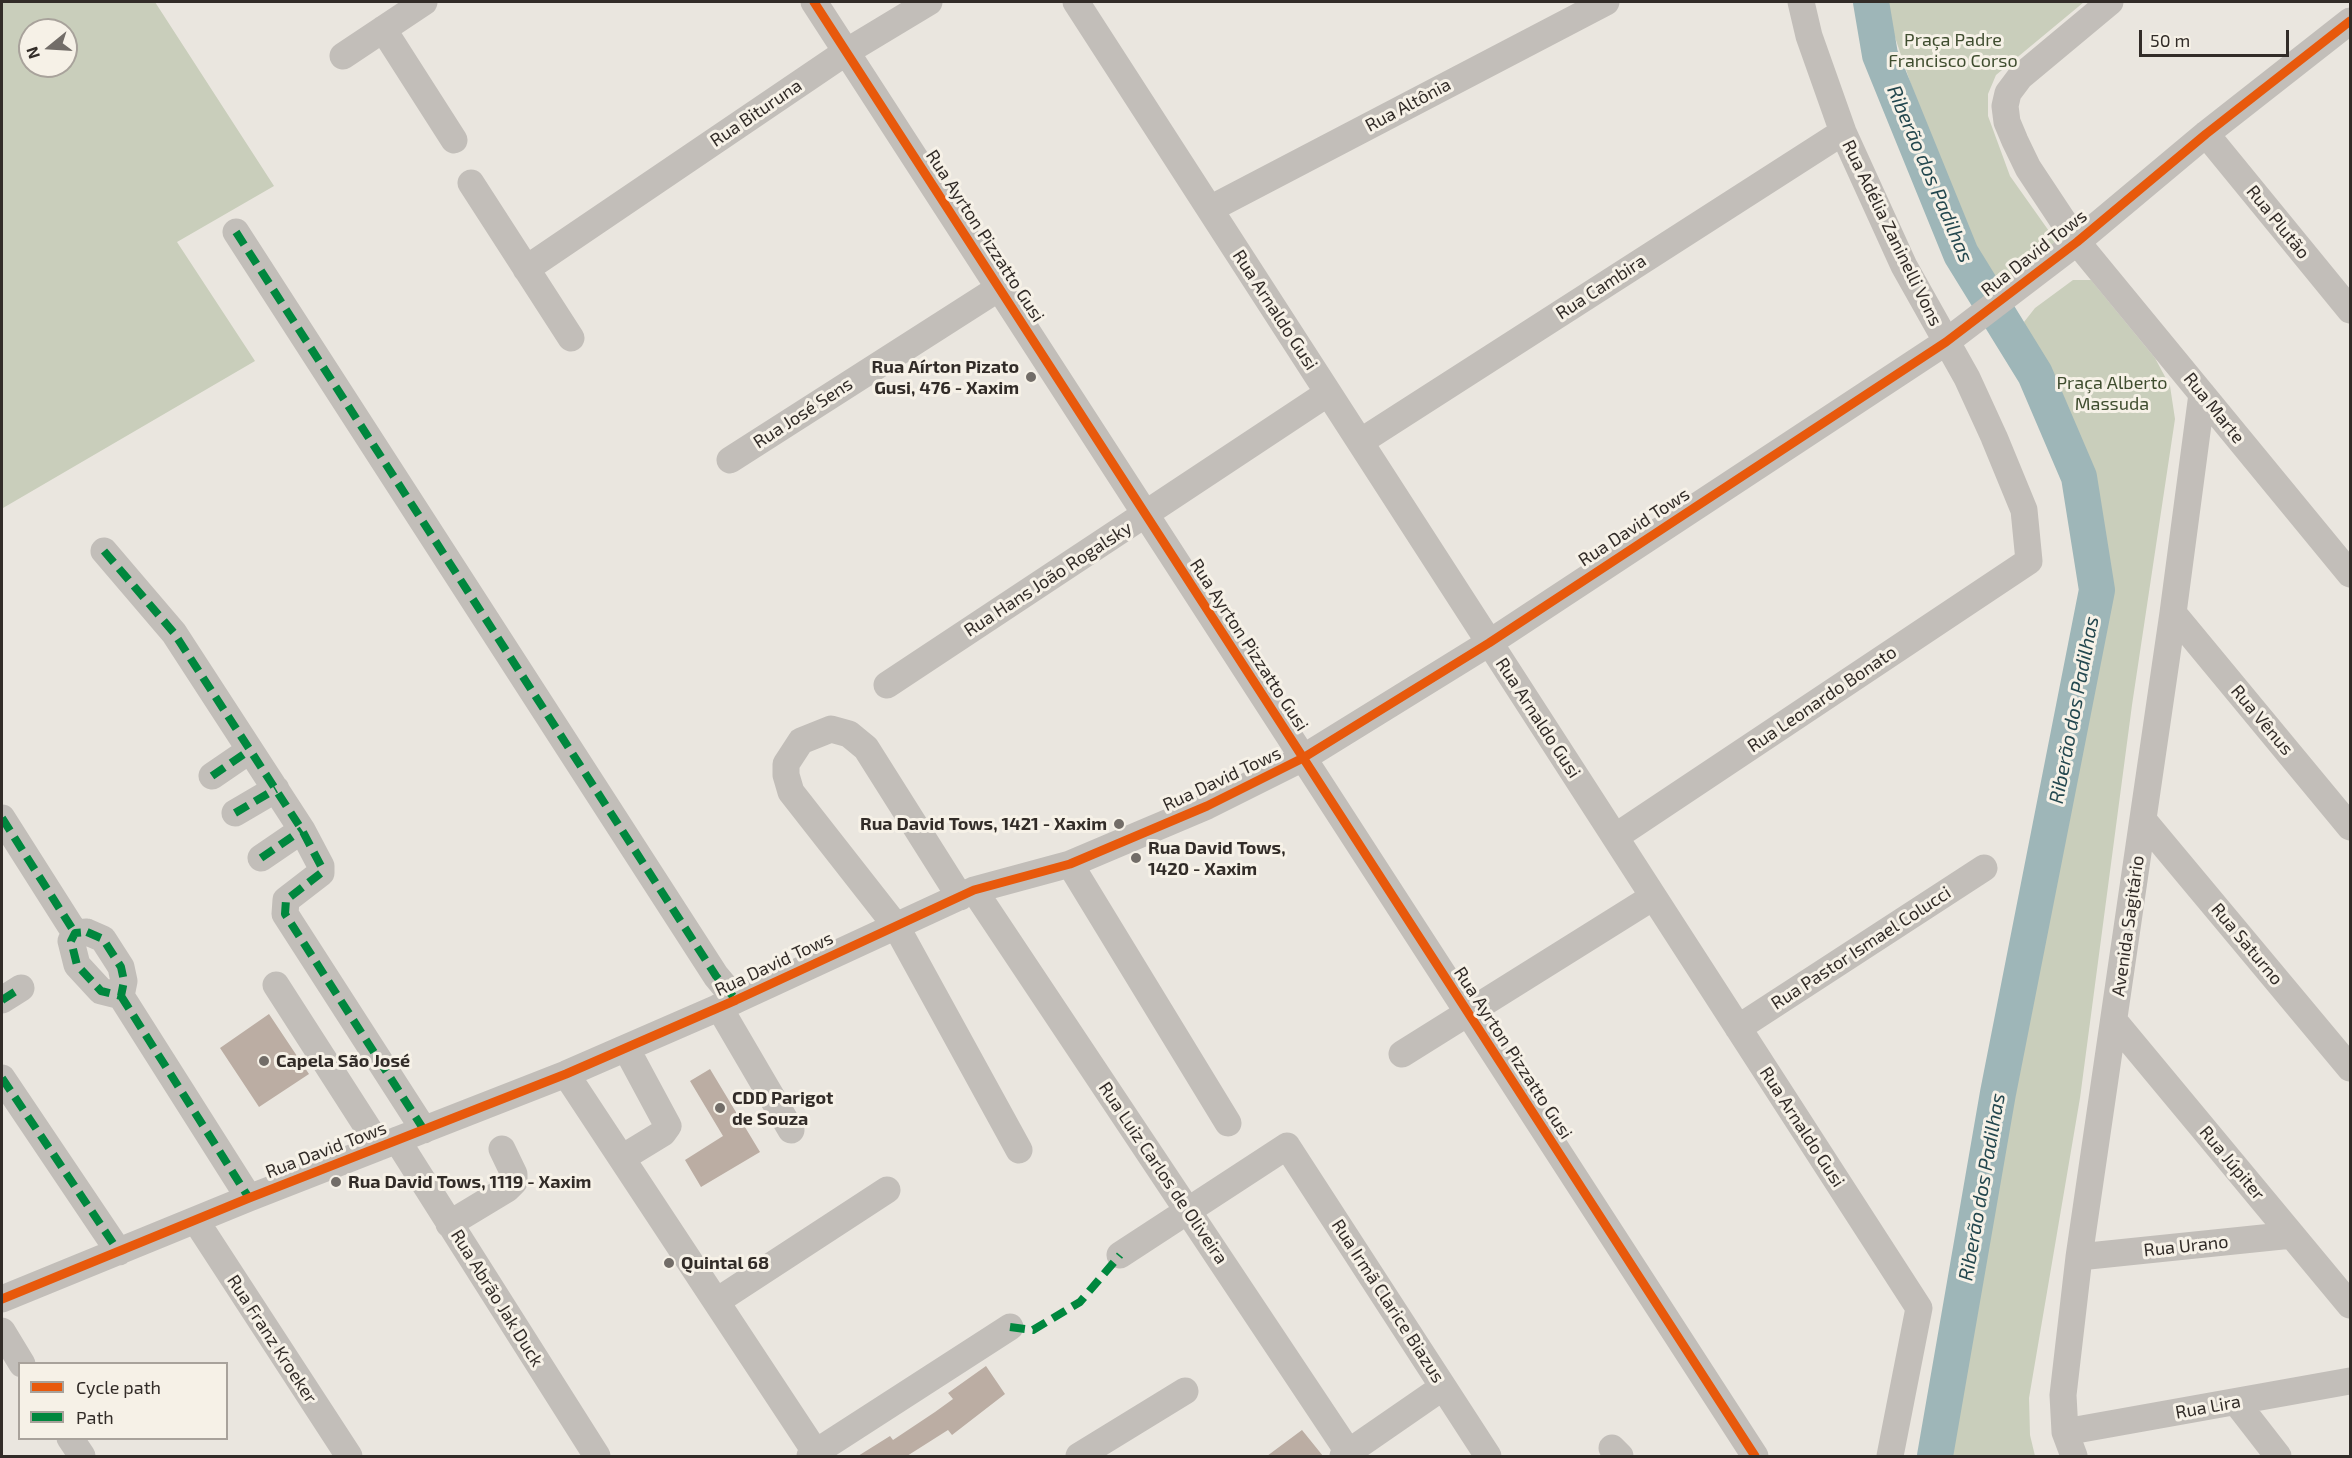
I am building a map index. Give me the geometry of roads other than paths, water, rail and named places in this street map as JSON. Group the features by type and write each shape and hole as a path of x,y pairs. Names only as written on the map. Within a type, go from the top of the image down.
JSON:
{"street":[{"path":"343,56 424,2"},
{"name":"Rua Ayrton Pizzatto Gusi","path":"814,2 1755,1456"},
{"name":"Rua Bituruna","path":"526,268 846,52 929,2"},
{"name":"Rua Arnaldo Gusi","path":"1076,2 1919,1308 1890,1456"},
{"name":"Rua Altônia","path":"1210,209 1606,2"},
{"name":"Rua Adélia Zaninelli Vons","path":"1801,2 1809,36 1843,132 1905,266 1967,378 2024,510 2029,561"},
{"name":"Rua Marte","path":"2110,2 2020,77 2007,93 2005,105 2007,122 2028,168 2077,242 2350,574"},
{"path":"383,29 454,140"},
{"name":"Rua David Tows","path":"2,1299 249,1198 566,1074 727,1004 967,893 1070,864 1207,806 1303,758 1490,643 1946,342 2077,242 2206,134 2345,36"},
{"name":"Rua Cambira","path":"1360,442 1843,132"},
{"name":"Rua Plutão","path":"2206,134 2350,310"},
{"path":"471,183 571,338"},
{"path":"237,231 716,976 727,1004 791,1130"},
{"name":"Rua José Sens","path":"730,460 999,288"},
{"name":"Rua Hans João Rogalsky","path":"887,685 1328,393"},
{"name":"Avenida Sagitário","path":"2070,1444 2064,1395 2079,1257 2173,613 2202,394"},
{"path":"104,551 174,633 302,830 321,866 321,873 286,900 285,914 424,1130"},
{"name":"Rua Leonardo Bonato","path":"1615,837 2029,561"},
{"name":"Rua Vênus","path":"2173,613 2350,827"},
{"name":"Rua Luiz Carlos de Oliveira","path":"896,926 791,792 786,775 786,764 801,741 831,729 849,734 866,748 1188,1212 1348,1455"},
{"path":"212,776 250,750"},
{"path":"235,813 276,789"},
{"path":"2,818 75,933"},
{"name":"Rua Saturno","path":"2143,820 2350,1068"},
{"path":"261,858 302,830"},
{"path":"1070,864 1228,1124"},
{"name":"Rua Pastor Ismael Colucci","path":"1738,1028 1984,868"},
{"path":"1402,1054 1653,897"},
{"path":"896,926 1019,1150"},
{"path":"75,933 87,932 103,939 115,956 121,967 124,981 122,996 249,1198"},
{"path":"75,933 71,941 77,965 101,991 122,996"},
{"name":"Rua Abrão Jak Duck","path":"276,985 388,1143 449,1224 597,1456"},
{"name":"Rua Júpiter","path":"2114,1021 2350,1305"},
{"path":"621,1158 663,1133 668,1126 666,1118 626,1048"},
{"path":"566,1074 717,1301 815,1455 1010,1327"},
{"path":"2,1078 120,1252"},
{"name":"Rua Irmã Clarice Biazus","path":"1188,1212 1287,1146 1488,1456"},
{"path":"449,1224 507,1189 514,1182 514,1173 502,1149"},
{"path":"717,1301 887,1190"},
{"path":"1120,1255 1188,1212"},
{"name":"Rua Franz Kroeker","path":"196,1221 349,1456"},
{"name":"Rua Urano","path":"2079,1257 2292,1235"},
{"path":"2,1331 21,1362"},
{"name":"Rua Lira","path":"2070,1444 2236,1402 2350,1381"},
{"path":"1348,1455 1443,1387"},
{"path":"1079,1456 1185,1391"},
{"path":"2236,1402 2278,1456"},
{"path":"71,1440 82,1456"}],"waterway":[{"name":"Riberão dos Padilhas","path":"1871,2 1880,55 1961,254 2035,374 2079,477 2097,590 1998,1093 1935,1456"}],"place":[{"name":"Rua Aírton Pizato Gusi, 476 - Xaxim","path":"1031,377"},
{"name":"Rua David Tows, 1421 - Xaxim","path":"1119,824"},
{"name":"Rua David Tows, 1420 - Xaxim","path":"1136,858"},
{"name":"Capela São José","path":"264,1061"},
{"name":"CDD Parigot de Souza","path":"720,1108"},
{"name":"Rua David Tows, 1119 - Xaxim","path":"336,1182"},
{"name":"Quintal 68","path":"669,1263"}],"park label":[{"name":"Praça Padre Francisco Corso","path":"1953,50"},
{"name":"Praça Alberto Massuda","path":"2112,394"}]}
